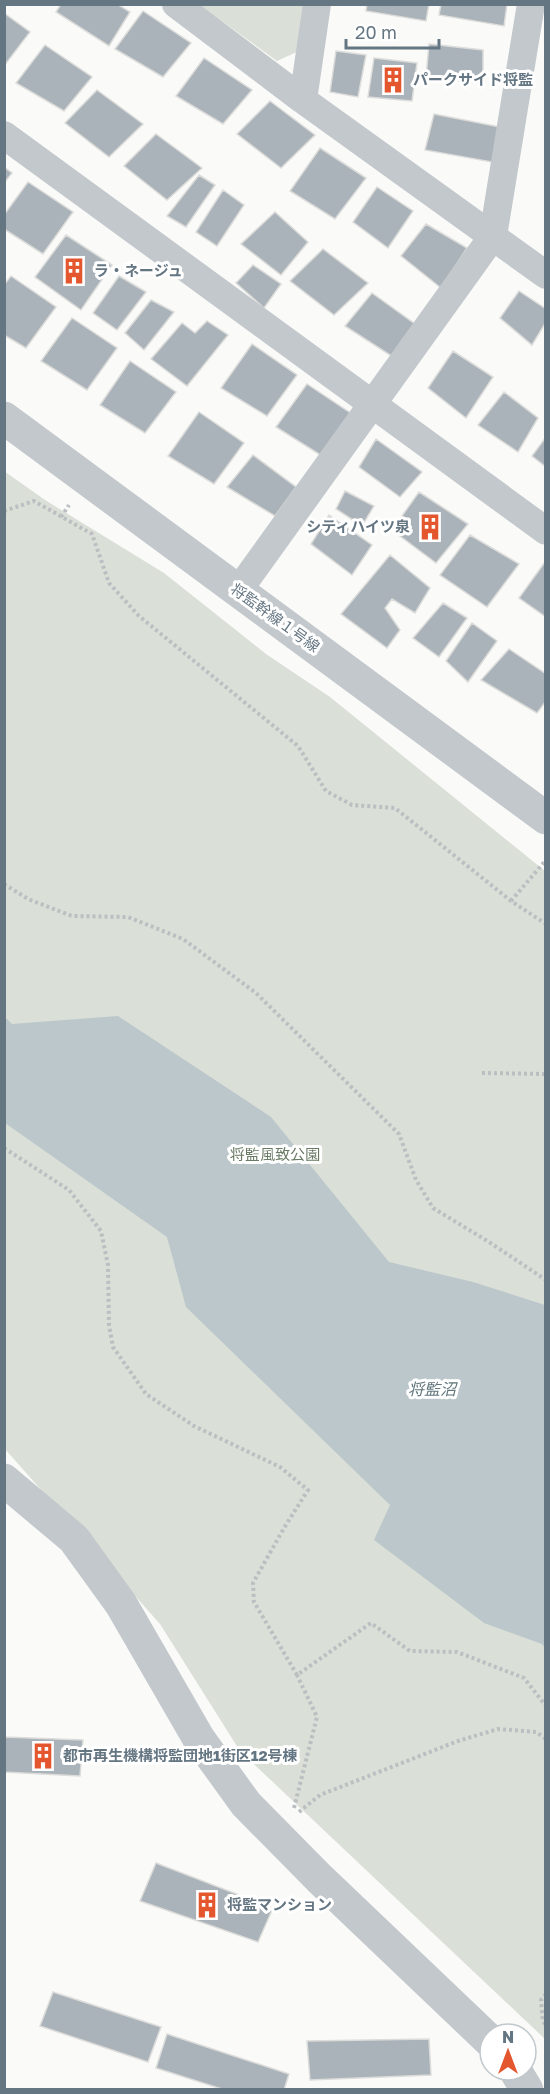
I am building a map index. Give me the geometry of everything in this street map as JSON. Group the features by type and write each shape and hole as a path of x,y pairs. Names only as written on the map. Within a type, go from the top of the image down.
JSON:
{"street":[{"path":"176,4 303,100 546,275"},
{"path":"303,100 316,4"},
{"path":"238,591 493,236 531,4"},
{"path":"4,135 546,531"},
{"name":"将監幹線１号線","path":"4,417 546,818"},
{"path":"4,1480 74,1539 121,1604 200,1739 246,1804 319,1878 478,2030"}],"path":[{"path":"4,511 34,501 92,534 109,583 116,592 139,616 298,746 326,791 352,805 395,808 511,901 546,924"},
{"path":"511,901 546,860"},
{"path":"4,884 28,899 72,916 128,917 183,939 256,993 399,1134 416,1180 433,1208 546,1280"},
{"path":"483,1073 546,1074"},
{"path":"4,1148 69,1190 101,1231 108,1265 109,1325 113,1347 146,1394 194,1426 280,1467 308,1490 253,1583 254,1602 297,1675 317,1717 292,1814 274,1832"},
{"path":"297,1675 371,1623 410,1651 457,1652 524,1678 546,1706"},
{"path":"274,1832 320,1795 458,1741 498,1729 536,1732 546,1739"},
{"path":"546,1994 541,2000 543,2022 546,2025"}],"green space":[{"path":"200,5 307,5 301,50 277,61"},
{"name":"将監風致公園","path":"4,471 45,500 164,573 266,654 330,697 545,871 545,2039 538,2032 538,2022 527,2022 240,1751 160,1624 5,1449"}],"water":[{"name":"将監沼","path":"118,1016 271,1117 389,1262 473,1282 545,1305 545,1648 542,1644 484,1623 374,1540 390,1505 186,1307 167,1237 5,1123 5,1017 12,1024"}],"building":[{"path":"61,4 117,4 130,12 109,46 56,12"},
{"path":"367,4 429,4 426,21 366,11"},
{"path":"441,4 507,4 504,26 439,15"},
{"path":"143,11 191,43 163,77 115,49"},
{"path":"4,13 30,32 4,66"},
{"path":"429,44 483,50 483,84 426,77"},
{"path":"45,45 92,77 64,111 16,83"},
{"path":"336,51 366,55 358,97 330,92"},
{"path":"204,58 252,90 223,124 176,96"},
{"name":"パークサイド将監","path":"374,58 417,63 412,101 368,97"},
{"path":"97,90 143,124 109,157 65,123"},
{"path":"270,101 315,135 281,168 237,134"},
{"path":"434,114 500,127 492,162 425,150"},
{"path":"156,134 202,168 167,200 124,166"},
{"path":"320,148 366,178 335,219 290,191"},
{"path":"4,167 12,173 4,183"},
{"path":"199,175 215,185 186,227 167,216"},
{"path":"28,182 73,212 43,254 4,229 4,215"},
{"path":"377,187 413,211 388,248 353,222"},
{"path":"223,190 244,205 217,246 196,232"},
{"path":"275,212 308,242 281,275 241,244"},
{"path":"426,224 467,248 441,288 401,256"},
{"name":"ラ・ネージュ","path":"66,235 112,265 81,310 35,277"},
{"path":"323,249 368,283 334,315 290,281"},
{"path":"253,265 281,284 264,308 236,283"},
{"path":"11,276 56,307 26,348 4,335 4,285"},
{"path":"119,276 146,292 117,330 93,313"},
{"path":"519,291 546,309 546,322 532,345 500,318"},
{"path":"372,293 415,324 393,357 345,326"},
{"path":"151,300 174,312 144,350 125,333"},
{"path":"72,318 117,348 87,390 41,361"},
{"path":"207,321 228,335 187,386 151,359 182,323 195,333"},
{"path":"252,344 297,375 267,416 221,388"},
{"path":"453,351 493,377 466,418 428,388"},
{"path":"130,361 176,392 145,433 100,405"},
{"path":"307,384 352,414 322,456 276,427"},
{"path":"504,392 538,418 518,452 478,425"},
{"path":"199,412 244,443 214,484 168,456"},
{"path":"546,437 546,467 532,456"},
{"path":"376,439 422,472 400,497 359,467"},
{"path":"253,455 296,487 275,516 227,487"},
{"path":"345,491 374,506 362,526 336,509"},
{"name":"シティハイツ泉","path":"419,492 468,524 436,563 392,530"},
{"path":"329,515 372,545 352,575 311,544"},
{"path":"470,535 519,564 487,607 440,575"},
{"path":"390,555 430,588 415,613 392,599 385,608 400,630 387,648 341,614"},
{"path":"546,563 546,617 519,598"},
{"path":"443,603 467,618 439,657 413,638"},
{"path":"472,623 497,641 468,682 446,661"},
{"path":"509,649 546,674 546,701 537,713 481,680"},
{"name":"都市再生機構将監団地1街区12号棟","path":"4,1737 83,1740 80,1776 4,1772"},
{"name":"将監マンション","path":"156,1863 273,1908 258,1942 140,1901"},
{"path":"53,1992 161,2027 148,2062 40,2026"},
{"path":"167,2034 289,2074 284,2090 225,2090 156,2068"},
{"path":"429,2039 431,2075 310,2080 307,2041"}],"place":[{"name":"パークサイド将監","path":"393,80"},
{"name":"ラ・ネージュ","path":"74,271"},
{"name":"シティハイツ泉","path":"430,527"},
{"name":"都市再生機構将監団地1街区12号棟","path":"43,1756"},
{"name":"将監マンション","path":"207,1905"}]}
